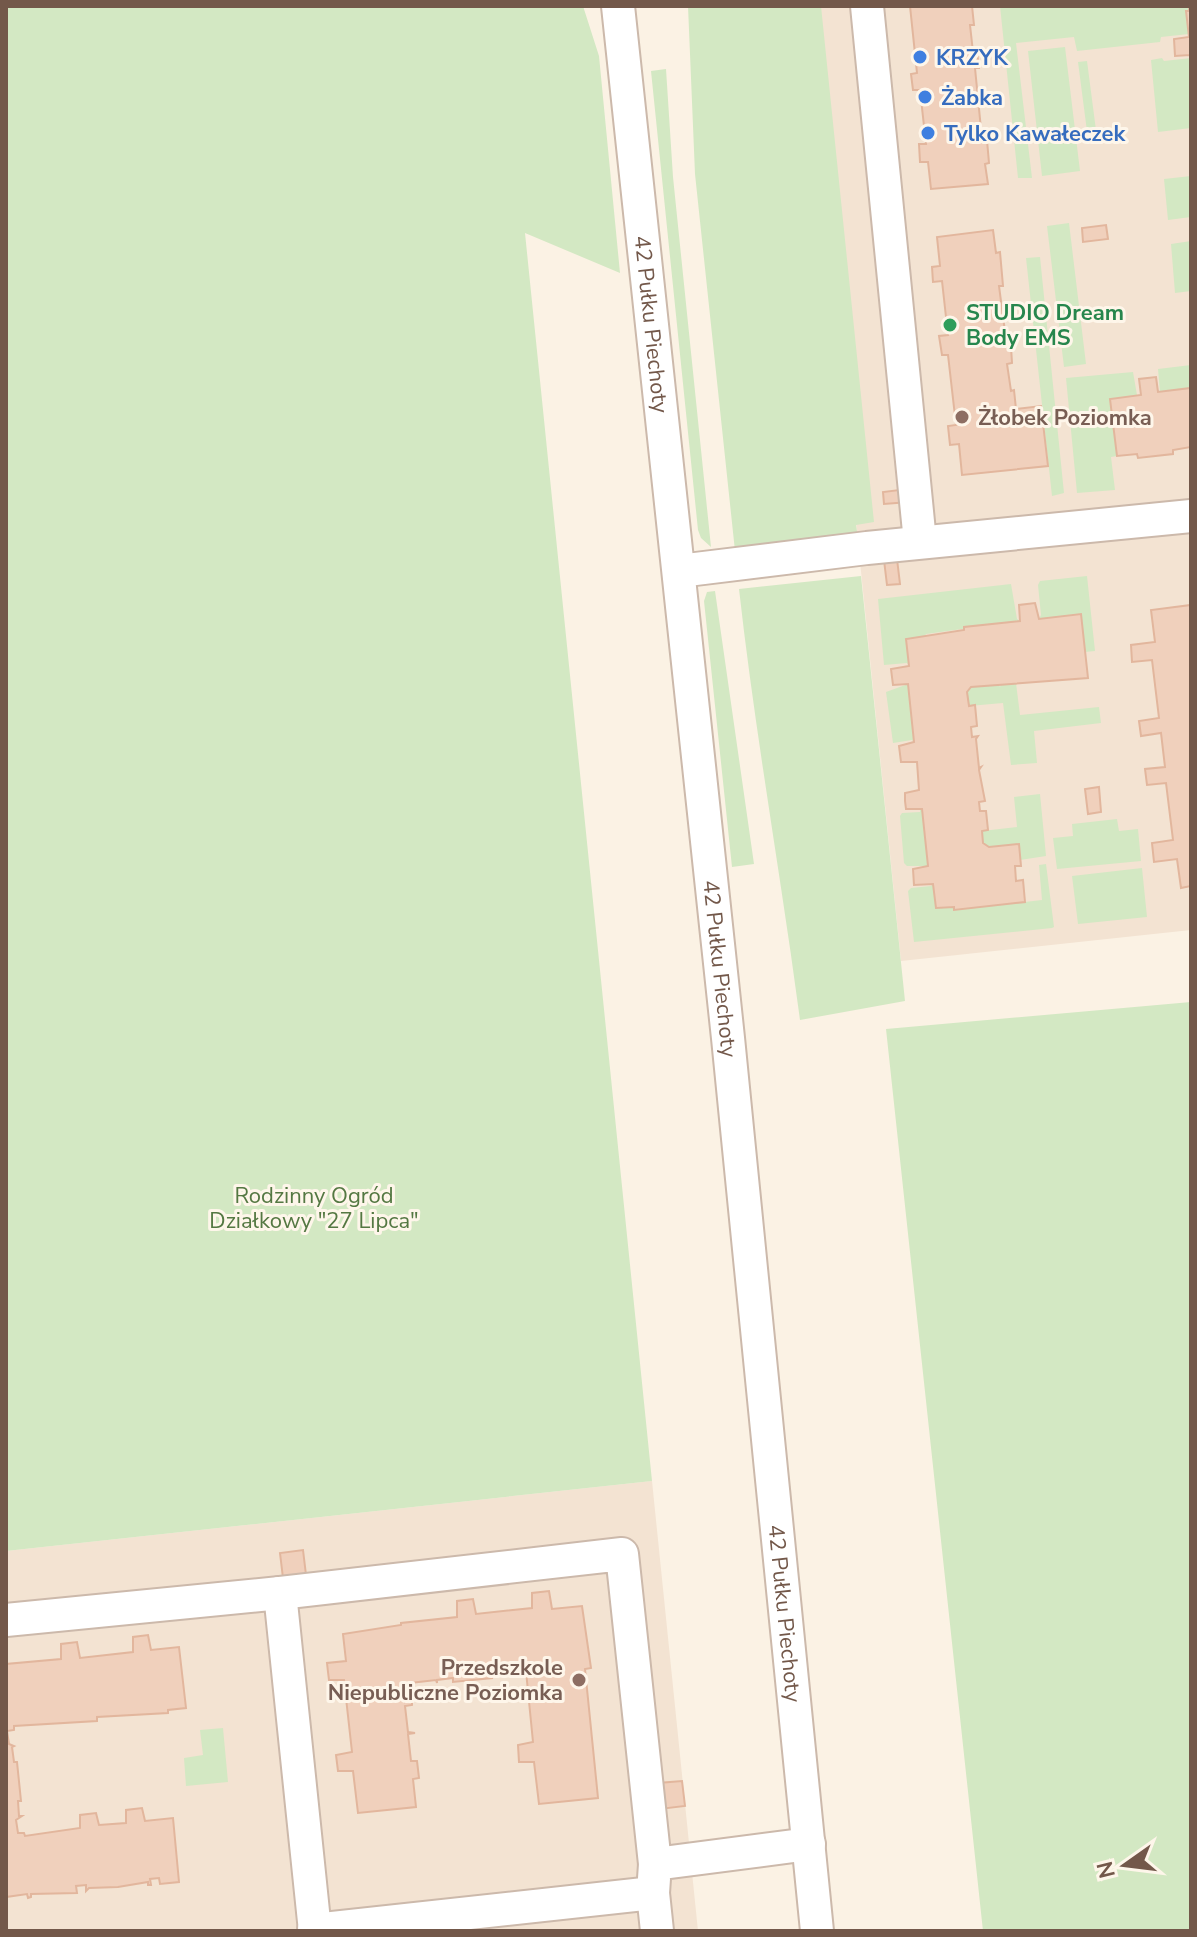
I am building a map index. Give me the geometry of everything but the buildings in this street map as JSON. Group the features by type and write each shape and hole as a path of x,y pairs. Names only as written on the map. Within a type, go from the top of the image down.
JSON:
{"street":[{"name":"42 Pułku Piechoty","path":"618,6 679,571 817,1931"},
{"path":"867,6 920,542"},
{"path":"679,571 920,542 1191,516"},
{"path":"6,1620 622,1554 657,1931"},
{"path":"280,1593 314,1930 654,1878 746,1852 809,1844"}],"shaded area":[{"path":"803,6 1191,6 1191,930 901,961"},
{"path":"652,1481 698,1931 6,1931 6,1551"}],"green space":[{"name":"Rodzinny Ogród Działkowy \"27 Lipca\"","path":"6,6 583,6 599,56 620,273 525,233 652,1481 6,1551"},
{"path":"688,6 821,6 874,522 856,525 858,537 735,551 695,174"},
{"path":"1000,6 1189,6 1186,12 1189,34 1161,37 1160,42 1077,51 1074,37 1016,43 1032,178 1018,178"},
{"path":"1065,47 1080,171 1042,176 1028,51"},
{"path":"1162,58 1164,61 1191,58 1191,128 1158,132 1151,60"},
{"path":"1087,61 1097,138 1088,139 1078,62"},
{"path":"666,69 673,177 711,547 701,538 698,530 651,71"},
{"path":"1191,176 1191,217 1168,220 1164,179"},
{"path":"1069,223 1086,364 1064,367 1047,226"},
{"path":"1191,241 1191,291 1175,293 1171,244"},
{"path":"1040,257 1064,493 1052,496 1026,258"},
{"path":"1191,365 1191,388 1160,392 1158,369"},
{"path":"1133,372 1137,395 1110,399 1117,456 1111,457 1115,490 1077,493 1066,378"},
{"path":"861,576 905,1001 800,1020 739,589"},
{"path":"1087,576 1095,651 1085,652 1081,614 1039,619 1038,585 1040,581"},
{"path":"1011,584 1017,619 1020,621 926,634 909,666 907,663 884,665 878,599"},
{"path":"715,591 754,864 732,867 704,601 707,592"},
{"path":"1016,683 1020,715 1099,707 1101,723 1034,731 1037,763 1011,765 1003,703 969,706 967,692 971,687 1000,687 1001,684"},
{"path":"908,684 914,742 893,743 886,692"},
{"path":"1040,794 1046,856 1020,860 1019,844 989,847 983,843 982,831 1017,827 1014,797"},
{"path":"920,809 928,866 907,866 904,863 900,816 902,813 920,812"},
{"path":"1117,819 1119,831 1138,829 1141,861 1057,869 1053,838 1073,836 1072,824"},
{"path":"1046,864 1054,927 914,942 908,891 911,888 933,884 936,908 954,907 954,910 1042,900 1039,865"},
{"path":"1142,868 1147,917 1078,924 1072,876"},
{"path":"1191,1002 1191,1931 983,1931 886,1029"},
{"path":"223,1728 228,1782 186,1786 184,1758 203,1755 200,1730"}],"place":[{"name":"KRZYK","path":"920,57"},
{"name":"Żabka","path":"925,97"},
{"name":"Tylko Kawałeczek","path":"928,133"},
{"name":"STUDIO Dream Body EMS","path":"950,325"},
{"name":"Żłobek Poziomka","path":"962,417"},
{"name":"Przedszkole Niepubliczne Poziomka","path":"579,1680"}]}
